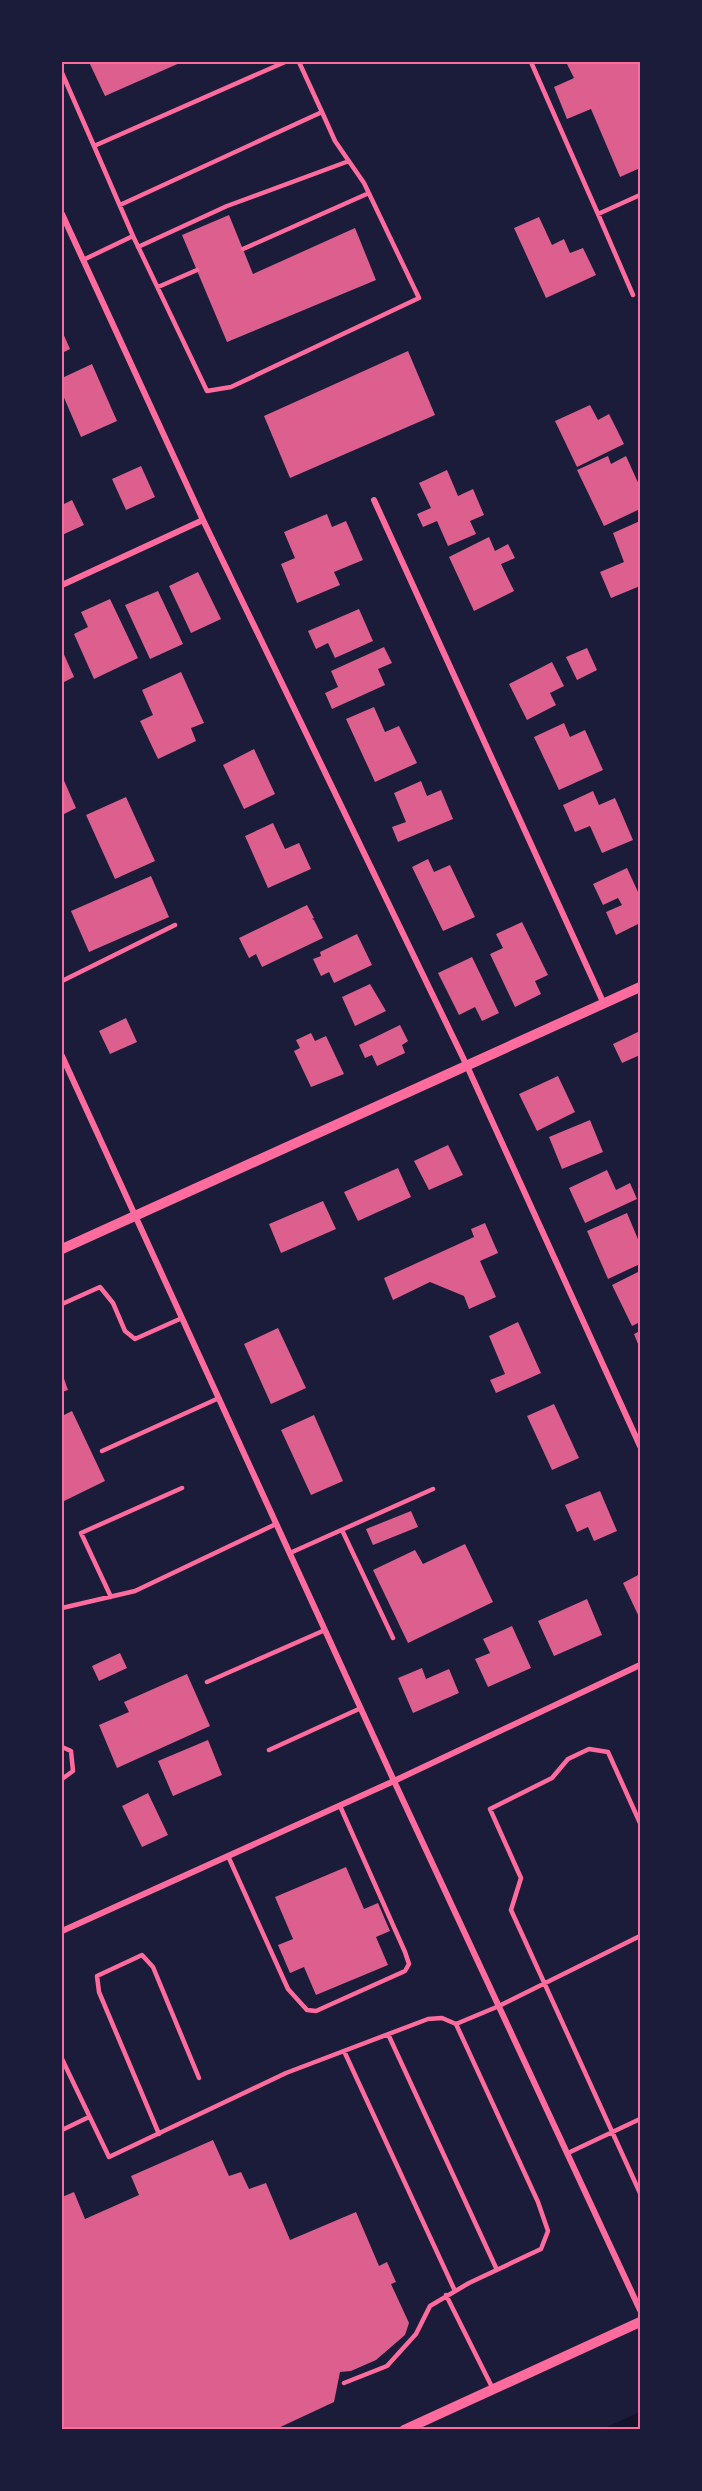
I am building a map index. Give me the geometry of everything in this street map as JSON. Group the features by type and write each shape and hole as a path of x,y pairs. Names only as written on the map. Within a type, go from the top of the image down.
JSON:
{"street":[{"path":"62,214 203,520 467,1066 640,1446"},
{"path":"374,500 604,1004"},
{"path":"62,585 203,520"},
{"path":"62,1249 640,987"},
{"path":"62,1056 394,1781 640,2310"},
{"path":"62,1931 340,1806 640,1665"},
{"path":"404,2430 640,2322"}],"lane":[{"path":"94,146 285,62"},
{"path":"62,73 138,247 207,391 231,387 418,298 369,193 335,141 299,62"},
{"path":"531,62 633,295"},
{"path":"120,205 322,112"},
{"path":"138,247 227,206 349,161"},
{"path":"243,249 369,193"},
{"path":"598,214 640,195"},
{"path":"83,260 133,236"},
{"path":"158,287 197,270"},
{"path":"62,981 175,925"},
{"path":"62,1304 100,1287 112,1303 125,1331 135,1340 182,1318"},
{"path":"102,1451 219,1398"},
{"path":"111,1597 81,1533 182,1488"},
{"path":"290,1553 433,1489"},
{"path":"62,1608 135,1590 276,1524"},
{"path":"342,1530 393,1638"},
{"path":"207,1682 325,1630"},
{"path":"268,1750 361,1708"},
{"path":"62,1747 71,1751 73,1771 62,1779"},
{"path":"640,1823 608,1752 590,1749 568,1759 552,1778 490,1809 521,1878 511,1910 639,2186 640,2193"},
{"path":"228,1856 288,1989 307,2010 316,2011 405,1971 409,1964 340,1806"},
{"path":"456,2024 499,2006 640,1936"},
{"path":"159,2134 99,1992 98,1976 142,1955 153,1967 199,2078"},
{"path":"62,2059 109,2157 286,2073 428,2019 442,2018 456,2024 496,2107 548,2230 541,2249 446,2295 430,2306 416,2334 387,2366 344,2383"},
{"path":"388,2034 497,2270"},
{"path":"344,2051 455,2291"},
{"path":"62,2130 89,2117"},
{"path":"568,2153 640,2119"},
{"path":"446,2295 493,2389"}],"shaded area":[{"path":"640,2412 640,2429 602,2429"}],"building":[{"path":"89,62 182,62 105,96"},
{"path":"566,62 640,62 640,168 620,177 591,109 567,119 554,87 574,78"},
{"path":"229,215 253,274 355,228 376,280 227,342 182,235"},
{"path":"539,217 552,245 564,239 570,253 583,248 596,275 546,298 514,228"},
{"path":"62,331 70,349 62,353"},
{"path":"408,351 435,415 290,478 264,416"},
{"path":"92,364 117,421 81,437 62,393 62,378"},
{"path":"590,405 598,420 609,414 624,444 577,467 555,421"},
{"path":"608,456 611,464 626,456 640,487 640,509 604,526 577,470"},
{"path":"141,466 155,497 126,510 112,479"},
{"path":"447,470 458,496 473,489 484,515 470,521 476,534 448,546 437,521 423,527 417,514 431,508 419,483"},
{"path":"72,500 84,525 62,535 62,505"},
{"path":"327,514 332,527 346,521 363,560 334,572 340,585 297,603 281,564 295,558 284,532"},
{"path":"640,521 640,586 611,598 600,572 624,562 613,533"},
{"path":"489,537 495,551 508,544 515,558 501,564 514,591 474,611 449,557"},
{"path":"198,572 221,619 191,633 169,586"},
{"path":"158,591 183,644 150,659 125,605"},
{"path":"110,599 138,658 94,679 74,634 88,627 81,612"},
{"path":"359,609 373,641 335,658 328,643 316,649 308,631"},
{"path":"384,647 392,663 378,669 385,685 332,709 325,693 338,687 331,671"},
{"path":"587,648 597,670 577,680 566,657"},
{"path":"62,650 74,677 62,683"},
{"path":"552,662 564,686 550,693 556,705 527,720 509,684"},
{"path":"181,672 204,723 191,728 196,741 158,759 140,721 153,715 142,690"},
{"path":"374,707 385,732 399,726 417,763 375,782 346,719"},
{"path":"564,723 570,737 585,730 603,770 559,790 534,737"},
{"path":"254,749 275,794 244,809 223,765"},
{"path":"62,776 76,808 62,815"},
{"path":"421,781 427,796 441,790 453,819 398,842 392,827 406,822 394,793"},
{"path":"593,791 599,805 615,798 633,840 602,853 590,826 575,832 563,805"},
{"path":"126,797 155,861 115,879 86,815"},
{"path":"273,823 285,849 299,843 311,869 268,888 245,836"},
{"path":"428,859 434,872 450,865 475,917 443,931 412,867"},
{"path":"627,868 638,892 640,891 640,923 616,935 606,912 622,905 618,898 603,905 593,884"},
{"path":"151,876 169,917 89,952 71,911"},
{"path":"307,905 323,938 262,967 256,954 249,958 239,938"},
{"path":"522,922 548,975 535,981 541,994 515,1007 490,954 503,948 496,934"},
{"path":"357,934 372,965 334,983 329,972 321,976 313,959 321,956 320,952"},
{"path":"472,957 499,1013 482,1021 475,1007 459,1015 438,973"},
{"path":"370,984 386,1011 355,1026 342,997"},
{"path":"126,1018 137,1042 110,1054 99,1031"},
{"path":"400,1025 408,1041 402,1045 405,1053 377,1066 372,1055 365,1058 359,1045"},
{"path":"640,1031 640,1055 622,1063 613,1044"},
{"path":"311,1033 315,1041 326,1036 344,1074 311,1087 294,1051 300,1048 296,1040"},
{"path":"558,1076 575,1112 537,1131 519,1094"},
{"path":"590,1120 603,1152 562,1169 549,1137"},
{"path":"448,1145 463,1175 429,1190 414,1161"},
{"path":"398,1168 411,1197 358,1221 344,1192"},
{"path":"607,1170 616,1190 630,1183 637,1199 585,1223 569,1188"},
{"path":"323,1201 336,1229 281,1253 269,1224"},
{"path":"627,1213 640,1244 640,1264 608,1279 587,1231"},
{"path":"485,1223 498,1253 480,1261 496,1297 469,1309 464,1296 430,1282 393,1300 384,1278 474,1237 471,1229"},
{"path":"640,1271 640,1322 632,1326 612,1285"},
{"path":"518,1322 541,1373 496,1393 490,1380 505,1374 489,1336"},
{"path":"278,1328 306,1388 271,1404 244,1344"},
{"path":"640,1331 640,1349 634,1334"},
{"path":"62,1373 68,1390 62,1392"},
{"path":"554,1404 579,1458 552,1470 527,1416"},
{"path":"72,1411 105,1481 62,1502 62,1416"},
{"path":"314,1415 343,1481 311,1495 281,1430"},
{"path":"600,1491 617,1531 594,1541 588,1527 577,1532 565,1505"},
{"path":"411,1511 418,1527 373,1545 366,1529"},
{"path":"465,1544 493,1602 408,1643 373,1570 415,1550 423,1564"},
{"path":"640,1574 640,1619 623,1583"},
{"path":"587,1599 602,1635 554,1656 538,1621"},
{"path":"512,1626 531,1668 488,1687 475,1659 490,1653 483,1639"},
{"path":"120,1653 127,1668 99,1681 92,1666"},
{"path":"422,1668 426,1679 449,1669 459,1693 413,1713 398,1678"},
{"path":"187,1674 210,1726 117,1768 99,1725 129,1712 124,1702"},
{"path":"208,1740 222,1775 173,1796 158,1761"},
{"path":"148,1793 168,1835 142,1847 122,1806"},
{"path":"346,1867 364,1909 378,1903 390,1931 376,1937 388,1965 316,1995 304,1967 290,1973 278,1945 293,1939 275,1897"},
{"path":"213,2140 229,2176 241,2172 249,2189 266,2183 290,2240 356,2212 379,2266 387,2262 396,2282 391,2284 409,2323 405,2335 376,2360 351,2371 340,2372 334,2402 274,2430 62,2430 62,2197 74,2192 85,2219 139,2195 131,2176"}]}
